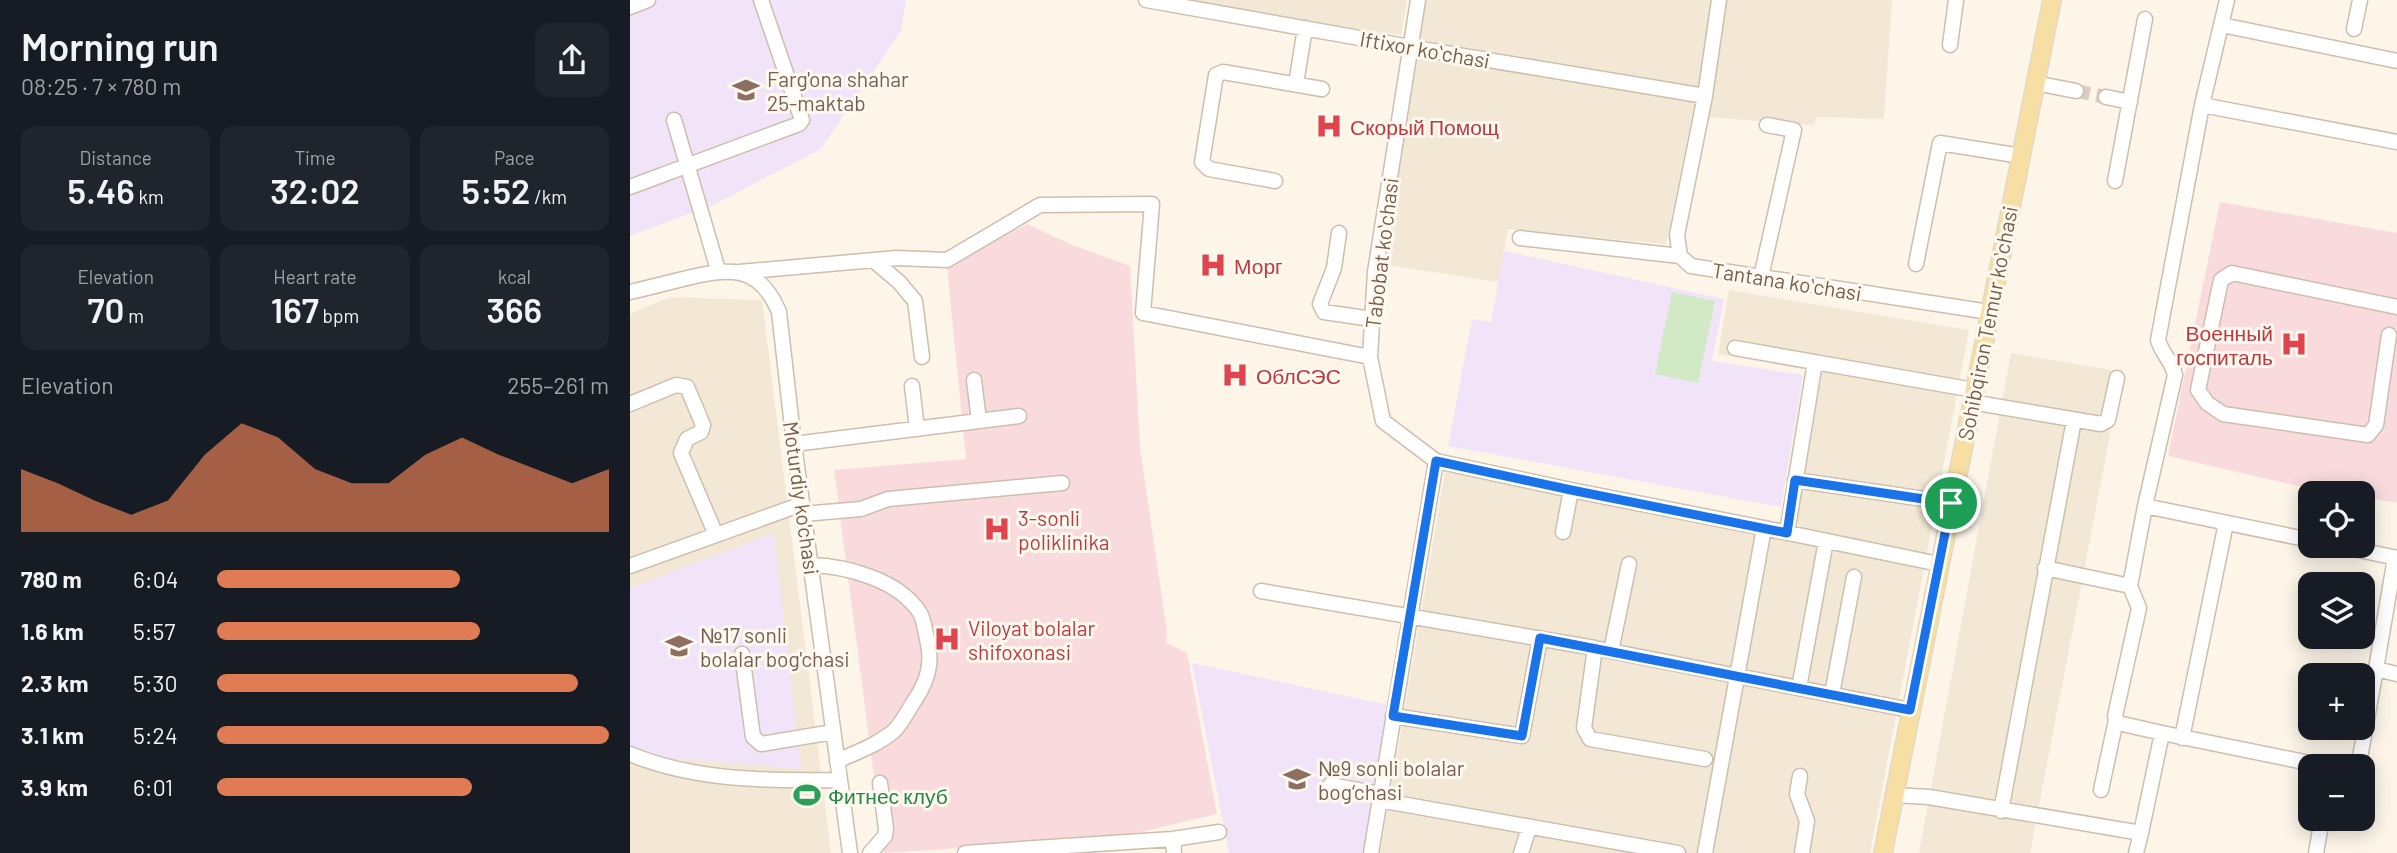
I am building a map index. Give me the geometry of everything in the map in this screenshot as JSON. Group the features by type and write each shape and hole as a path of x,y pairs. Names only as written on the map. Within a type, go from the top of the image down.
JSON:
{"main road":[{"name":"Sohibqiron Temur koʻchasi","path":"1883,853 2052,0"}],"street":[{"path":"630,7 648,0"},
{"path":"630,187 799,124 802,120 761,0"},
{"name":"Iftixor koʻchasi","path":"1146,0 1705,96"},
{"name":"Tabobat koʻchasi","path":"1418,0 1375,272 1370,357 1383,421 1436,461"},
{"path":"1680,256 1676,235 1705,96 1719,0"},
{"path":"1950,45 1956,0"},
{"path":"2101,790 2139,608 2130,586 2175,375 2173,365 2161,352 2158,340 2202,105 2227,0"},
{"path":"2354,29 2360,0"},
{"path":"2115,181 2145,19"},
{"path":"2222,25 2397,61"},
{"path":"1296,84 1305,28"},
{"path":"1275,181 1209,169 1202,162 1216,75 1223,72 1322,89"},
{"path":"2035,83 2076,91"},
{"path":"2106,97 2130,102"},
{"path":"2202,105 2397,142"},
{"path":"674,120 718,270"},
{"path":"1761,277 1794,130 1767,125"},
{"path":"1916,264 1940,143 2021,156"},
{"path":"739,272 873,260 947,260 1040,205 1152,204 1143,313 1370,357"},
{"path":"1339,233 1334,268 1320,304 1324,312 1371,319"},
{"name":"Tantana koʻchasi","path":"1520,238 1680,256 1691,266 1989,312"},
{"path":"873,260 908,292 915,302 922,358"},
{"name":"Moturdiy ko'chasi","path":"630,292 718,270 739,272 758,281 773,296 779,312 794,444 850,853"},
{"path":"2389,335 2376,425 2368,435 2223,414 2207,402 2198,390 2221,280 2232,273 2397,307"},
{"path":"1735,348 1815,362 2101,424 2108,420 2117,378"},
{"path":"1787,533 1815,362"},
{"path":"974,380 979,421"},
{"path":"630,404 676,385 687,387 703,425 701,432 687,439 681,453 716,535"},
{"path":"912,386 917,429"},
{"path":"794,444 1019,416"},
{"path":"2001,811 2074,420"},
{"path":"1371,853 1436,461 1939,564"},
{"path":"1795,480 1951,503"},
{"path":"630,566 716,535 803,509 861,509 888,499 1062,483"},
{"path":"1563,532 1571,490"},
{"path":"2145,506 2298,538"},
{"path":"2182,737 2225,523"},
{"path":"1704,853 1764,528"},
{"path":"1799,688 1826,541"},
{"path":"2360,754 2396,558 2375,554"},
{"path":"1611,651 1629,564"},
{"path":"810,565 854,570 900,592 921,614 929,648 929,671 921,690 896,729 877,744 837,761"},
{"path":"2045,568 2130,586"},
{"path":"1832,694 1854,577"},
{"path":"1261,591 1595,648 1910,710"},
{"path":"1393,716 1522,736 1540,638"},
{"path":"1595,648 1584,728 1590,739 1705,760"},
{"path":"742,654 753,737 761,744 833,732"},
{"path":"2376,670 2397,674"},
{"path":"2116,720 2118,723 2162,733 2298,761"},
{"path":"2136,853 2162,733"},
{"path":"630,754 656,765 745,778 770,781 840,780"},
{"path":"1800,776 1797,794 1807,821 1802,853"},
{"path":"870,853 885,836 880,783"},
{"path":"1330,785 1529,828 1678,853"},
{"path":"1893,795 1929,797 2141,833"},
{"path":"1521,853 1529,828"},
{"path":"2316,853 2320,831"},
{"path":"965,853 1173,846 1219,832"}],"shaded area":[{"name":"Farg'ona shahar 25-maktab","path":"630,0 906,0 901,31 821,149 715,204 630,236"},
{"path":"1149,0 1407,0 1401,35"},
{"path":"1422,0 1892,0 1884,119 1816,117 1814,125 1692,116 1666,244 1508,229 1498,286 1498,282 1381,264"},
{"name":"Военный госпиталь","path":"2220,202 2397,233 2397,503 2375,499 2375,481 2298,481 2298,486 2168,456"},
{"name":"3-sonli poliklinika","path":"1027,224 1072,245 1130,266 1140,448 1167,632 1166,643 1187,653 1217,814 1115,838 884,853 834,470 966,459 947,267"},
{"path":"1504,251 1724,299 1712,361 1803,375 1781,507 1448,446 1472,319 1491,322"},
{"path":"1729,290 1969,330 1870,853 1380,853 1445,472 1778,538 1808,370 1718,354"},
{"path":"670,297 762,300 831,853 630,853 630,314"},
{"path":"2011,353 2122,372 2030,853 1919,853"},
{"path":"774,533 801,769 645,756 630,747 630,588"},
{"name":"№9 sonli bolalar bog‘chasi","path":"1192,663 1393,706 1365,853 1229,853"}],"green space":[{"path":"1672,292 1715,301 1698,383 1655,374"}],"tunnel":[{"path":"2076,91 2106,97"}],"place":[{"name":"Farg'ona shahar 25-maktab","path":"746,90"},
{"name":"Скорый Помощ","path":"1329,126"},
{"name":"Морг","path":"1213,265"},
{"name":"Военный госпиталь","path":"2294,344"},
{"name":"ОблСЭС","path":"1235,375"},
{"name":"3-sonli poliklinika","path":"997,529"},
{"name":"Viloyat bolalar shifoxonasi","path":"947,639"},
{"name":"№17 sonli bolalar bog'chasi","path":"679,646"},
{"name":"№9 sonli bolalar bog‘chasi","path":"1297,779"},
{"name":"Фитнес клуб","path":"807,795"}],"route":[{"path":"1436,461 1787,533 1795,480 1951,503 1910,710 1540,638 1522,736 1393,716 1436,461"}]}
